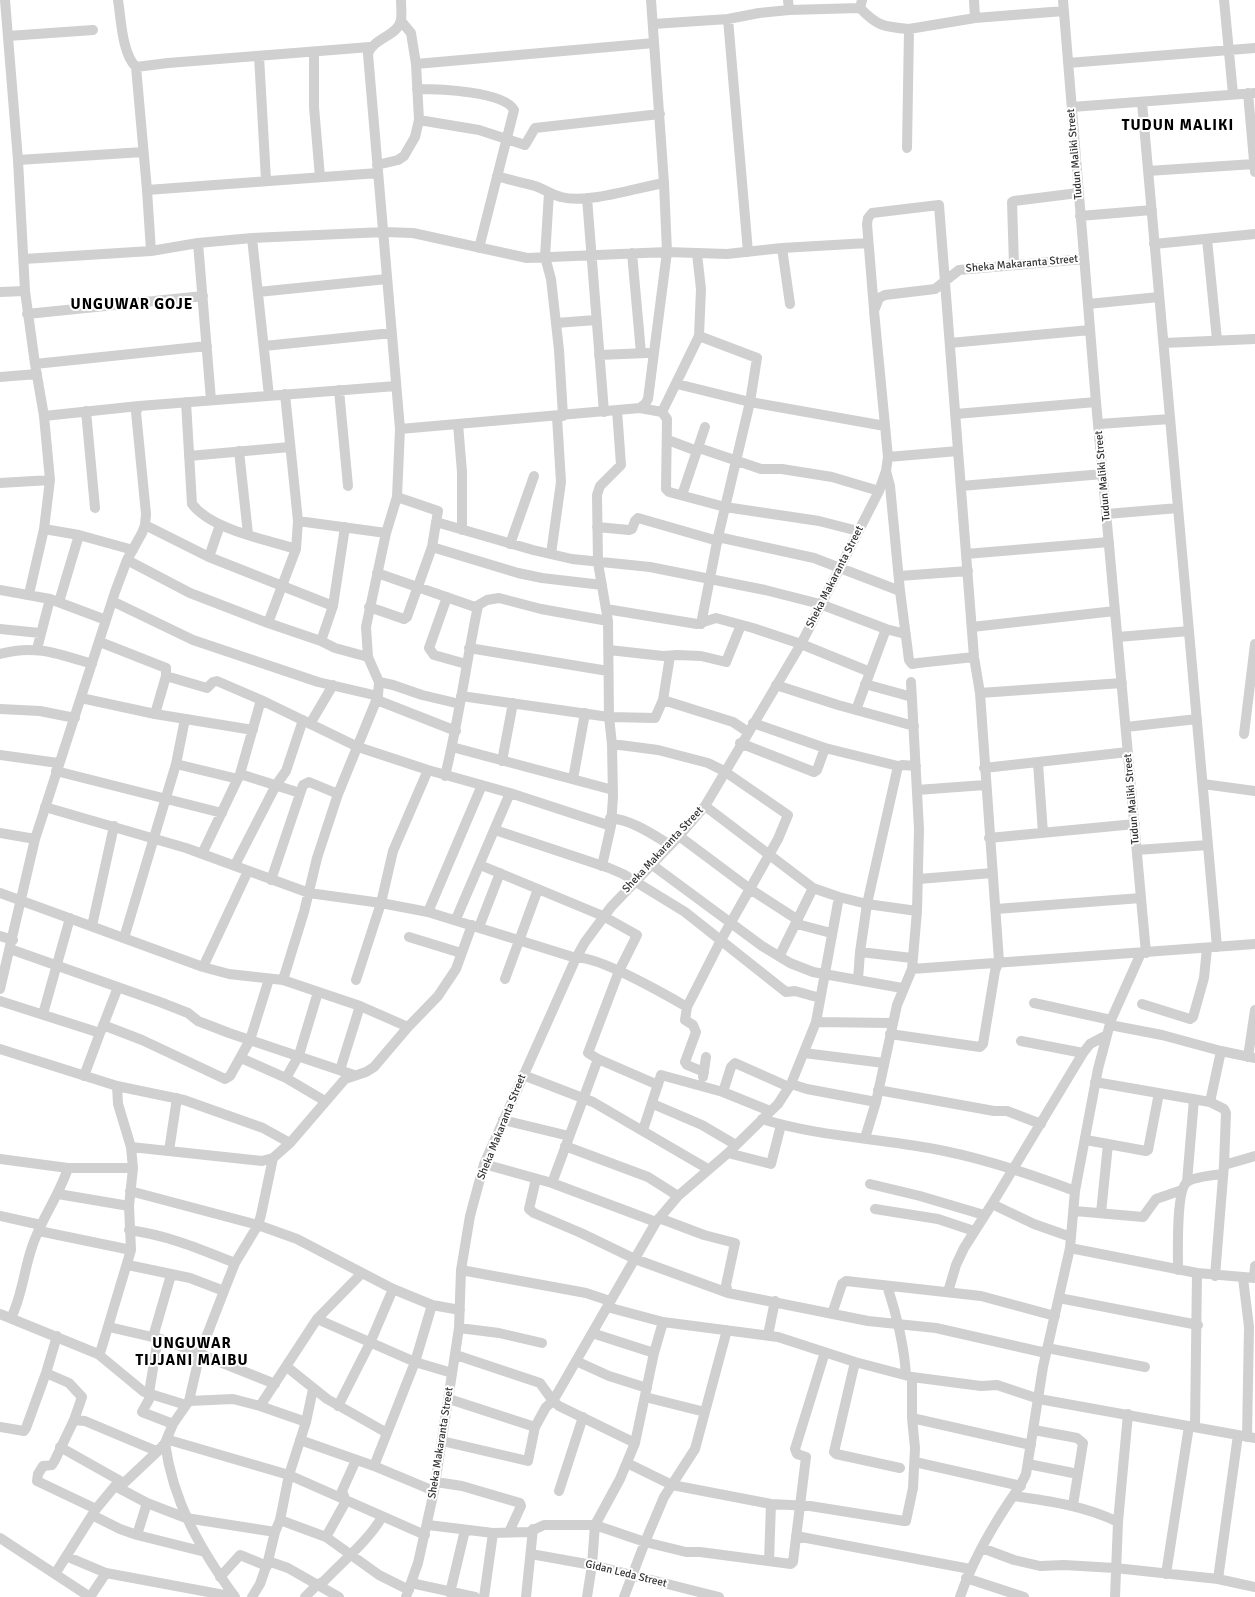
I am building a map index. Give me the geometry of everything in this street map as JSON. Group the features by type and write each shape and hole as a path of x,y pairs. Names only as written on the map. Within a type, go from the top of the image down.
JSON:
{"street":[{"path":"5,0 18,160 27,314 44,416 50,480 44,529 29,594"},
{"path":"118,0 126,51 130,61 136,67 151,251"},
{"path":"136,67 168,63 370,47 395,30 401,21 401,0"},
{"path":"640,408 648,399 667,252 660,114 651,0"},
{"path":"974,0 975,18"},
{"name":"Tudun Maliki Street","path":"1063,0 1096,402 1137,850 1144,953"},
{"path":"1224,0 1233,94"},
{"path":"653,24 728,18 759,13 789,5 861,4 873,22 889,27 909,29 975,18 1064,11"},
{"path":"728,18 748,252"},
{"path":"147,190 320,176 378,169 398,160 404,156 415,137 419,120 416,64 410,33 401,21"},
{"path":"907,148 909,29"},
{"path":"8,36 93,30"},
{"path":"416,64 654,43"},
{"path":"283,980 309,893 317,858 338,794 378,698 379,682 368,657 366,628 369,607 386,533 397,497 400,429 368,54 370,47"},
{"path":"1068,63 1255,48"},
{"path":"314,52 314,107 320,176"},
{"path":"259,56 266,180"},
{"path":"417,89 469,92 483,95 512,107 514,113 479,248"},
{"path":"1072,107 1252,93 1255,168 1148,171"},
{"path":"1142,102 1203,784 1208,845 1212,948 1193,1017 1190,1019 1142,1004"},
{"path":"419,120 479,130 525,145 535,128 660,114"},
{"path":"18,160 143,152"},
{"path":"497,176 536,187 562,197 587,198 664,183"},
{"path":"549,193 545,257 551,279 556,323 561,482 551,554"},
{"path":"1014,265 1012,202 1014,200 1078,193"},
{"path":"587,198 590,256 604,412"},
{"path":"874,310 868,243 868,218 872,213 939,205 974,657 980,694 985,785 999,961 995,970 983,1044 980,1047 890,1034"},
{"path":"1080,216 1152,210"},
{"path":"24,259 151,251 198,243 252,238 384,232 413,233 527,258 667,252 697,254 748,252 782,248 868,243"},
{"path":"1154,244 1255,234"},
{"path":"252,238 269,396"},
{"path":"1207,239 1217,340"},
{"path":"198,243 211,400"},
{"path":"782,248 790,304"},
{"path":"632,254 641,353"},
{"path":"662,412 677,384 699,336 701,289 697,254"},
{"name":"Sheka Makaranta Street","path":"409,1590 428,1525 435,1486 456,1355 459,1328 461,1270 468,1223 484,1164 576,958 603,916 651,864 670,846 705,806 740,743 800,644 878,491 886,471 888,457 874,310 882,296 935,289 944,283 953,273 959,270 1084,259"},
{"path":"258,292 387,279"},
{"path":"0,292 25,291"},
{"path":"27,314 203,296"},
{"path":"1088,304 1159,297"},
{"path":"556,323 596,320"},
{"path":"950,344 1090,330"},
{"path":"264,346 392,333"},
{"path":"699,336 756,357 750,402 725,507 701,624"},
{"path":"1164,343 1255,339"},
{"path":"35,364 207,346"},
{"path":"599,355 653,352"},
{"path":"0,377 37,374"},
{"path":"677,384 750,402 885,426"},
{"path":"44,416 139,406 396,386"},
{"path":"339,390 348,486"},
{"path":"268,623 296,549 298,520 285,394"},
{"path":"186,402 192,504 197,511 220,525 296,549"},
{"path":"956,414 1096,402"},
{"path":"0,988 35,839 57,767 75,718 112,601 127,560 145,525 146,514 136,412 139,406"},
{"path":"400,429 640,408 662,412 667,419 668,440 666,489 669,492 725,507 819,521 858,531"},
{"path":"602,866 611,822 613,790 612,744 609,717 608,621 598,563 597,495 600,486 621,466 618,410"},
{"path":"86,411 95,508"},
{"path":"1098,424 1170,419"},
{"path":"458,424 462,472 462,530"},
{"path":"682,495 705,427"},
{"path":"668,440 761,469 782,469 832,477 878,491"},
{"path":"189,456 290,447"},
{"path":"239,451 248,534"},
{"path":"888,457 958,451"},
{"path":"886,471 890,486 900,591 909,660 912,664 974,657"},
{"path":"961,486 1103,474"},
{"path":"510,544 534,476"},
{"path":"0,483 50,480"},
{"path":"369,607 404,619 409,615 432,546 438,511 435,508 397,497"},
{"path":"1107,514 1178,508"},
{"path":"597,527 629,530 632,529 638,518 718,539 803,556 838,567 900,591"},
{"path":"298,520 386,533"},
{"path":"436,522 510,544 551,554 598,563 643,566 710,578 820,604 886,629 905,634"},
{"path":"145,525 209,557 333,606"},
{"path":"209,557 220,525"},
{"path":"321,641 333,606 345,527"},
{"path":"44,529 79,536 133,550"},
{"path":"37,649 40,633 79,536"},
{"path":"966,554 1109,542"},
{"path":"432,546 518,573 542,578 602,585"},
{"path":"127,560 190,593 268,623 321,641 335,648 368,657"},
{"path":"899,576 968,571"},
{"path":"377,573 418,588 478,606"},
{"path":"0,590 29,594 54,601 106,620"},
{"path":"447,597 429,648 434,655 466,664"},
{"path":"445,776 456,732 466,664 478,606 487,600 499,598 541,609 608,621"},
{"path":"112,601 194,640 304,677 378,698 456,732"},
{"path":"606,609 701,624 716,618 800,644 870,672"},
{"path":"972,627 1115,611"},
{"path":"609,650 670,656 677,654 694,655 727,662 741,625"},
{"path":"0,629 40,633"},
{"path":"856,710 886,629"},
{"path":"1118,637 1189,631"},
{"path":"100,642 164,666 167,670 166,676 155,714"},
{"path":"1244,734 1255,644"},
{"path":"469,648 608,671"},
{"path":"0,654 14,650 37,649 52,651 92,664"},
{"path":"379,682 422,695 461,700 513,703 609,717 655,718 663,700 670,656"},
{"path":"166,676 207,688 216,681 261,700 358,747 445,776 482,785 611,822 622,820 634,825 670,846"},
{"path":"866,1138 876,1102 892,1023 902,988 912,969 919,879 917,790 911,682"},
{"path":"980,694 1122,683"},
{"path":"866,684 912,697"},
{"path":"235,865 276,785 286,771 307,722 333,685"},
{"path":"776,685 914,726"},
{"path":"81,698 155,714 253,730"},
{"path":"202,854 239,777 261,700"},
{"path":"663,700 733,722 825,748 898,766 902,764 916,766"},
{"path":"502,761 513,703"},
{"path":"0,709 40,711 75,718"},
{"path":"573,779 585,713"},
{"path":"124,938 176,764 186,719"},
{"path":"1126,727 1197,719"},
{"path":"740,743 814,772 817,770 825,748"},
{"path":"612,744 658,750 708,763 724,771 788,815 770,855 721,940 687,1007 685,1020 693,1024 696,1032 685,1062 687,1065 704,1072"},
{"path":"452,747 613,790"},
{"path":"984,768 1128,752"},
{"path":"0,755 57,767 222,813"},
{"path":"1038,763 1043,833"},
{"path":"176,764 276,785 300,793"},
{"path":"858,980 860,952 867,904 898,766"},
{"path":"356,980 381,903 394,851 428,770"},
{"path":"271,880 303,784 308,782 338,794"},
{"path":"1203,784 1255,791"},
{"path":"428,912 482,785"},
{"path":"917,790 985,785"},
{"path":"456,919 510,793"},
{"path":"705,806 813,888 839,897 867,904 917,911"},
{"path":"45,807 153,838 235,865 271,880 309,893 381,903 428,912 456,919 576,958 586,958 619,972 687,1007"},
{"path":"989,838 1134,824"},
{"path":"92,926 114,826"},
{"path":"495,830 623,874 685,912 786,992 794,991 820,998"},
{"path":"0,834 35,839"},
{"path":"679,836 750,889 798,922 831,933"},
{"path":"1137,850 1208,845"},
{"path":"651,864 762,946 790,963 805,969 902,988"},
{"path":"480,865 603,916 637,935 619,972 588,1053 598,1059 658,1085"},
{"path":"203,967 248,871"},
{"path":"131,1147 262,1161 273,1158 290,1143 342,1082 354,1075 366,1072 374,1067 408,1027 438,996 456,969 461,953 476,926 500,873"},
{"path":"919,879 992,873"},
{"path":"780,956 798,922 813,888"},
{"path":"505,979 538,889"},
{"path":"0,893 203,967 229,974 283,980 360,1006 408,1027"},
{"path":"442,1441 528,1461 535,1427 546,1407 553,1401 658,1220 678,1196 728,1153 770,1111 790,1085 816,1022 831,933 839,897"},
{"path":"996,909 1141,898"},
{"path":"43,1014 70,918"},
{"path":"0,936 11,944 56,965 188,1013 198,1021 354,1075"},
{"path":"409,937 461,953"},
{"path":"912,969 999,961 1144,953 1255,944"},
{"path":"860,952 912,958"},
{"path":"960,1597 968,1574 982,1548 1021,1486 1028,1464 1047,1351 1070,1248 1075,1211 1075,1190 1086,1140 1095,1082 1110,1022 1144,953"},
{"path":"0,1001 102,1029 225,1079 230,1076 250,1040 269,979"},
{"path":"84,1076 118,987"},
{"path":"286,1078 299,1055 318,992"},
{"path":"1034,1003 1162,1035 1221,1052 1251,1057 1255,1010"},
{"path":"340,1070 360,1006"},
{"path":"816,1022 892,1023"},
{"path":"948,1292 956,1265 974,1231 1041,1124 1057,1094 1090,1044 1107,1035"},
{"path":"1021,1041 1083,1053"},
{"path":"0,1049 117,1086 178,1098 222,1112 263,1128 290,1143"},
{"path":"1210,1102 1221,1052"},
{"path":"804,1053 884,1063"},
{"path":"702,1087 706,1057"},
{"path":"241,1058 286,1078 325,1101"},
{"path":"552,1183 598,1059"},
{"path":"723,1092 731,1067 736,1063 790,1085 876,1102"},
{"path":"643,1130 661,1075 723,1092 770,1111"},
{"path":"523,1076 583,1098 643,1130 708,1169"},
{"path":"1095,1082 1210,1102 1224,1109 1226,1113 1224,1169 1215,1276"},
{"path":"98,1354 104,1346 131,1250 129,1206 133,1168 131,1147 118,1104 117,1086"},
{"path":"878,1090 994,1111 1006,1111 1041,1124"},
{"path":"1086,1140 1144,1151 1148,1150 1159,1093"},
{"path":"169,1151 178,1098"},
{"path":"1178,1270 1179,1216 1194,1099"},
{"path":"652,1104 702,1125 736,1145"},
{"path":"762,1119 803,1130 930,1148 1013,1168 1075,1190"},
{"path":"503,1120 567,1141 648,1177 678,1196"},
{"path":"728,1153 771,1164 781,1125"},
{"path":"1101,1213 1108,1144"},
{"path":"1075,1211 1143,1217 1156,1199 1255,1156"},
{"path":"74,1420 85,1421 154,1450 162,1446 173,1424 188,1403 200,1353 235,1262 258,1225 265,1201 273,1158"},
{"path":"0,1159 68,1168 133,1168"},
{"path":"484,1164 552,1183 658,1220 704,1235 735,1243 726,1285 728,1293"},
{"path":"11,1318 25,1279 32,1248 40,1228 58,1194 68,1168"},
{"path":"536,1179 529,1209 530,1211 635,1259 728,1293 775,1301 868,1321 936,1328 1047,1351 1145,1367"},
{"path":"870,1184 920,1196 984,1215"},
{"path":"130,1191 258,1225 297,1239 361,1274 432,1306 460,1310"},
{"path":"58,1194 129,1206"},
{"path":"992,1204 1034,1224 1071,1237"},
{"path":"875,1210 938,1219 974,1231"},
{"path":"0,1216 40,1228 131,1250"},
{"path":"129,1230 185,1242 235,1262"},
{"path":"1070,1248 1215,1276 1255,1278 1255,1266"},
{"path":"128,1265 204,1282 224,1291"},
{"path":"461,1270 586,1293 609,1304 663,1322 768,1335 855,1362 909,1376 981,1386 997,1385 1039,1399 1128,1414 1247,1437"},
{"path":"1166,1574 1192,1427 1198,1325 1197,1273"},
{"path":"260,1406 287,1367 317,1319 361,1274"},
{"path":"171,1275 156,1338 151,1394 142,1412 173,1424"},
{"path":"1218,1579 1247,1437 1252,1362 1243,1278"},
{"path":"832,1314 844,1281 981,1296 1055,1316"},
{"path":"627,1463 672,1485 771,1504 800,1506 906,1521 913,1488 916,1448 909,1376 899,1323 887,1286"},
{"path":"338,1406 370,1343 393,1289"},
{"path":"1059,1298 1198,1325"},
{"path":"768,1335 775,1301"},
{"path":"374,1466 415,1362 432,1306"},
{"path":"0,1314 98,1354 144,1392 188,1403 233,1399 260,1406 306,1422"},
{"path":"317,1319 415,1362 452,1373"},
{"path":"587,1597 592,1565 595,1525 614,1490 635,1443 654,1353 663,1322"},
{"path":"109,1327 156,1338 200,1353 205,1357 275,1384"},
{"path":"459,1328 499,1333 542,1343"},
{"path":"624,1597 664,1497 695,1449 727,1330"},
{"path":"592,1333 654,1353"},
{"path":"0,1427 24,1431 26,1428 46,1372 56,1336"},
{"path":"428,1525 493,1533 529,1532 544,1525 595,1525 645,1542 686,1552 700,1552 792,1563 806,1457 797,1454 796,1449 825,1352"},
{"path":"456,1355 540,1383 553,1401 635,1443"},
{"path":"576,1361 646,1392 705,1412"},
{"path":"855,1362 833,1451 836,1454 900,1468"},
{"path":"287,1367 313,1389 338,1406 387,1433"},
{"path":"46,1372 69,1383 80,1393 81,1400 74,1420 52,1465 43,1466 38,1474 37,1481 94,1512 120,1529 137,1535 205,1552"},
{"path":"252,1597 260,1584 268,1563 275,1532 280,1520 289,1475 306,1422 313,1389"},
{"path":"449,1399 535,1427"},
{"path":"1115,1597 1118,1522 1128,1414"},
{"path":"559,1491 583,1417"},
{"path":"912,1418 1031,1445"},
{"path":"1034,1430 1081,1440 1083,1443 1073,1505"},
{"path":"55,1574 68,1557 94,1512 119,1484 169,1440 289,1475 425,1535"},
{"path":"300,1440 435,1486 462,1486 520,1503 521,1506 509,1532"},
{"path":"162,1446 186,1518 220,1577 235,1597"},
{"path":"60,1447 147,1503 186,1518 275,1532"},
{"path":"346,1501 342,1491 356,1460"},
{"path":"915,1462 1021,1486"},
{"path":"1028,1464 1078,1474"},
{"path":"1014,1496 1073,1505 1103,1515 1118,1522"},
{"path":"326,1537 346,1501"},
{"path":"137,1535 147,1503"},
{"path":"769,1561 771,1504"},
{"path":"305,1597 317,1585 324,1581 368,1536 382,1517"},
{"path":"280,1520 326,1537 379,1575 409,1590 450,1593 474,1597"},
{"path":"450,1593 465,1530"},
{"path":"526,1597 533,1530"},
{"path":"484,1597 493,1533"},
{"path":"796,1536 968,1574 1024,1597"},
{"path":"0,1538 90,1597 106,1573"},
{"path":"982,1548 1014,1560 1040,1566 1064,1565 1116,1568 1218,1579 1255,1587"},
{"name":"Gidan Leda Street","path":"531,1554 592,1565 720,1597"},
{"path":"220,1577 240,1555 288,1568 339,1597"},
{"path":"68,1557 106,1573 202,1594 235,1597"}],"district":[{"name":"TUDUN MALIKI","path":"1178,126"},
{"name":"UNGUWAR GOJE","path":"132,305"},
{"name":"UNGUWAR TIJJANI MAIBU","path":"192,1352"}]}
